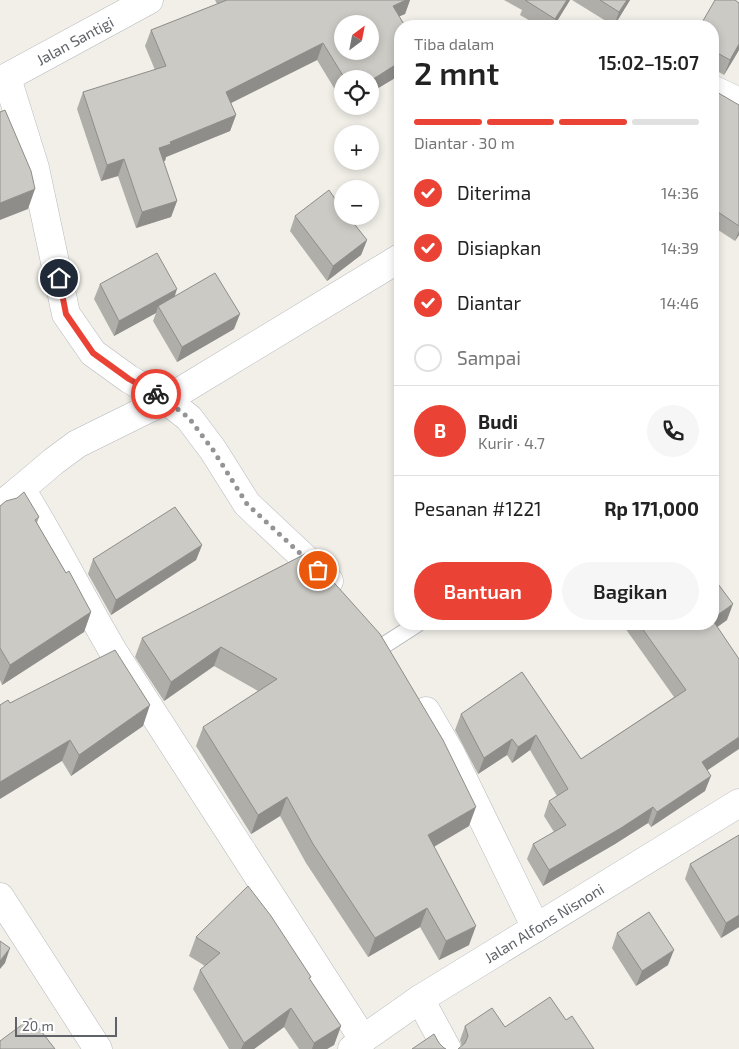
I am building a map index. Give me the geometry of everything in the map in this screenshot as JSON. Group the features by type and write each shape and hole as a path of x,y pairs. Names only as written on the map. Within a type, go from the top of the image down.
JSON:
{"street":[{"name":"Jalan Santigi","path":"3,80 149,0"},
{"path":"3,80 35,168 66,314 93,353 129,379 166,400 189,418 213,450 247,504 344,597"},
{"path":"719,92 731,98 739,105"},
{"path":"0,506 77,444 166,400 394,262"},
{"path":"21,488 44,525 113,651 358,1044"},
{"path":"368,624 386,644 401,669"},
{"path":"415,694 450,752 536,928"},
{"name":"Jalan Alfons Nisnoni","path":"358,1044 420,999 739,802"},
{"path":"0,897 98,1049"},
{"path":"420,999 447,1049"}],"lane":[{"path":"386,644 408,630"}],"building":[{"path":"227,0 406,0 393,6 401,20 394,20 394,66 379,75 379,70 340,70 323,43 226,92 236,115 159,148 177,201 142,212 124,159 107,165 83,92 166,66 151,30"},
{"path":"525,0 567,0 555,19"},
{"path":"600,0 627,0 619,12"},
{"path":"715,0 735,0 739,3 739,44 730,60 719,54 719,20 703,20"},
{"path":"719,93 739,105 739,226 719,213"},
{"path":"5,110 31,171 35,189 0,203 0,112"},
{"path":"329,190 334,197 334,225 355,225 367,240 333,266 295,216"},
{"path":"157,253 177,289 119,321 100,284"},
{"path":"215,273 240,314 182,347 158,306"},
{"path":"24,492 39,517 35,520 66,573 69,571 91,612 10,665 0,648 0,506 6,501 17,498"},
{"path":"175,507 202,545 116,600 93,559"},
{"path":"305,554 328,576 380,634 443,740 476,807 428,835 476,926 446,941 427,908 375,938 313,844 287,797 258,815 203,727 277,679 221,647 171,682 142,638"},
{"path":"719,585 733,604 719,614"},
{"path":"719,629 739,659 739,737 702,762 711,776 657,812 653,807 549,870 533,844 566,825 549,801 568,789 536,735 518,747 512,739 484,758 461,714 522,672 581,759 686,690 643,630"},
{"path":"115,650 150,705 79,755 70,740 0,782 0,705 8,700 10,703"},
{"path":"739,835 739,915 726,923 690,864"},
{"path":"248,886 271,916 341,1026 314,1043 291,1008 244,1043 200,970 220,953 196,937"},
{"path":"649,912 674,950 642,971 617,933"},
{"path":"0,941 10,948 0,961"},
{"path":"550,997 566,1020 572,1016 594,1049 458,1049 465,1043 468,1036 465,1026 492,1008 505,1027"},
{"path":"31,1018 55,1049 0,1049 0,1041"},
{"path":"434,1034 439,1043 446,1049 412,1049"}],"way so far":[{"path":"156,394 189,418 213,450 247,504 318,570"}],"route":[{"path":"59,278 66,314 93,353 129,379 156,394"}]}
